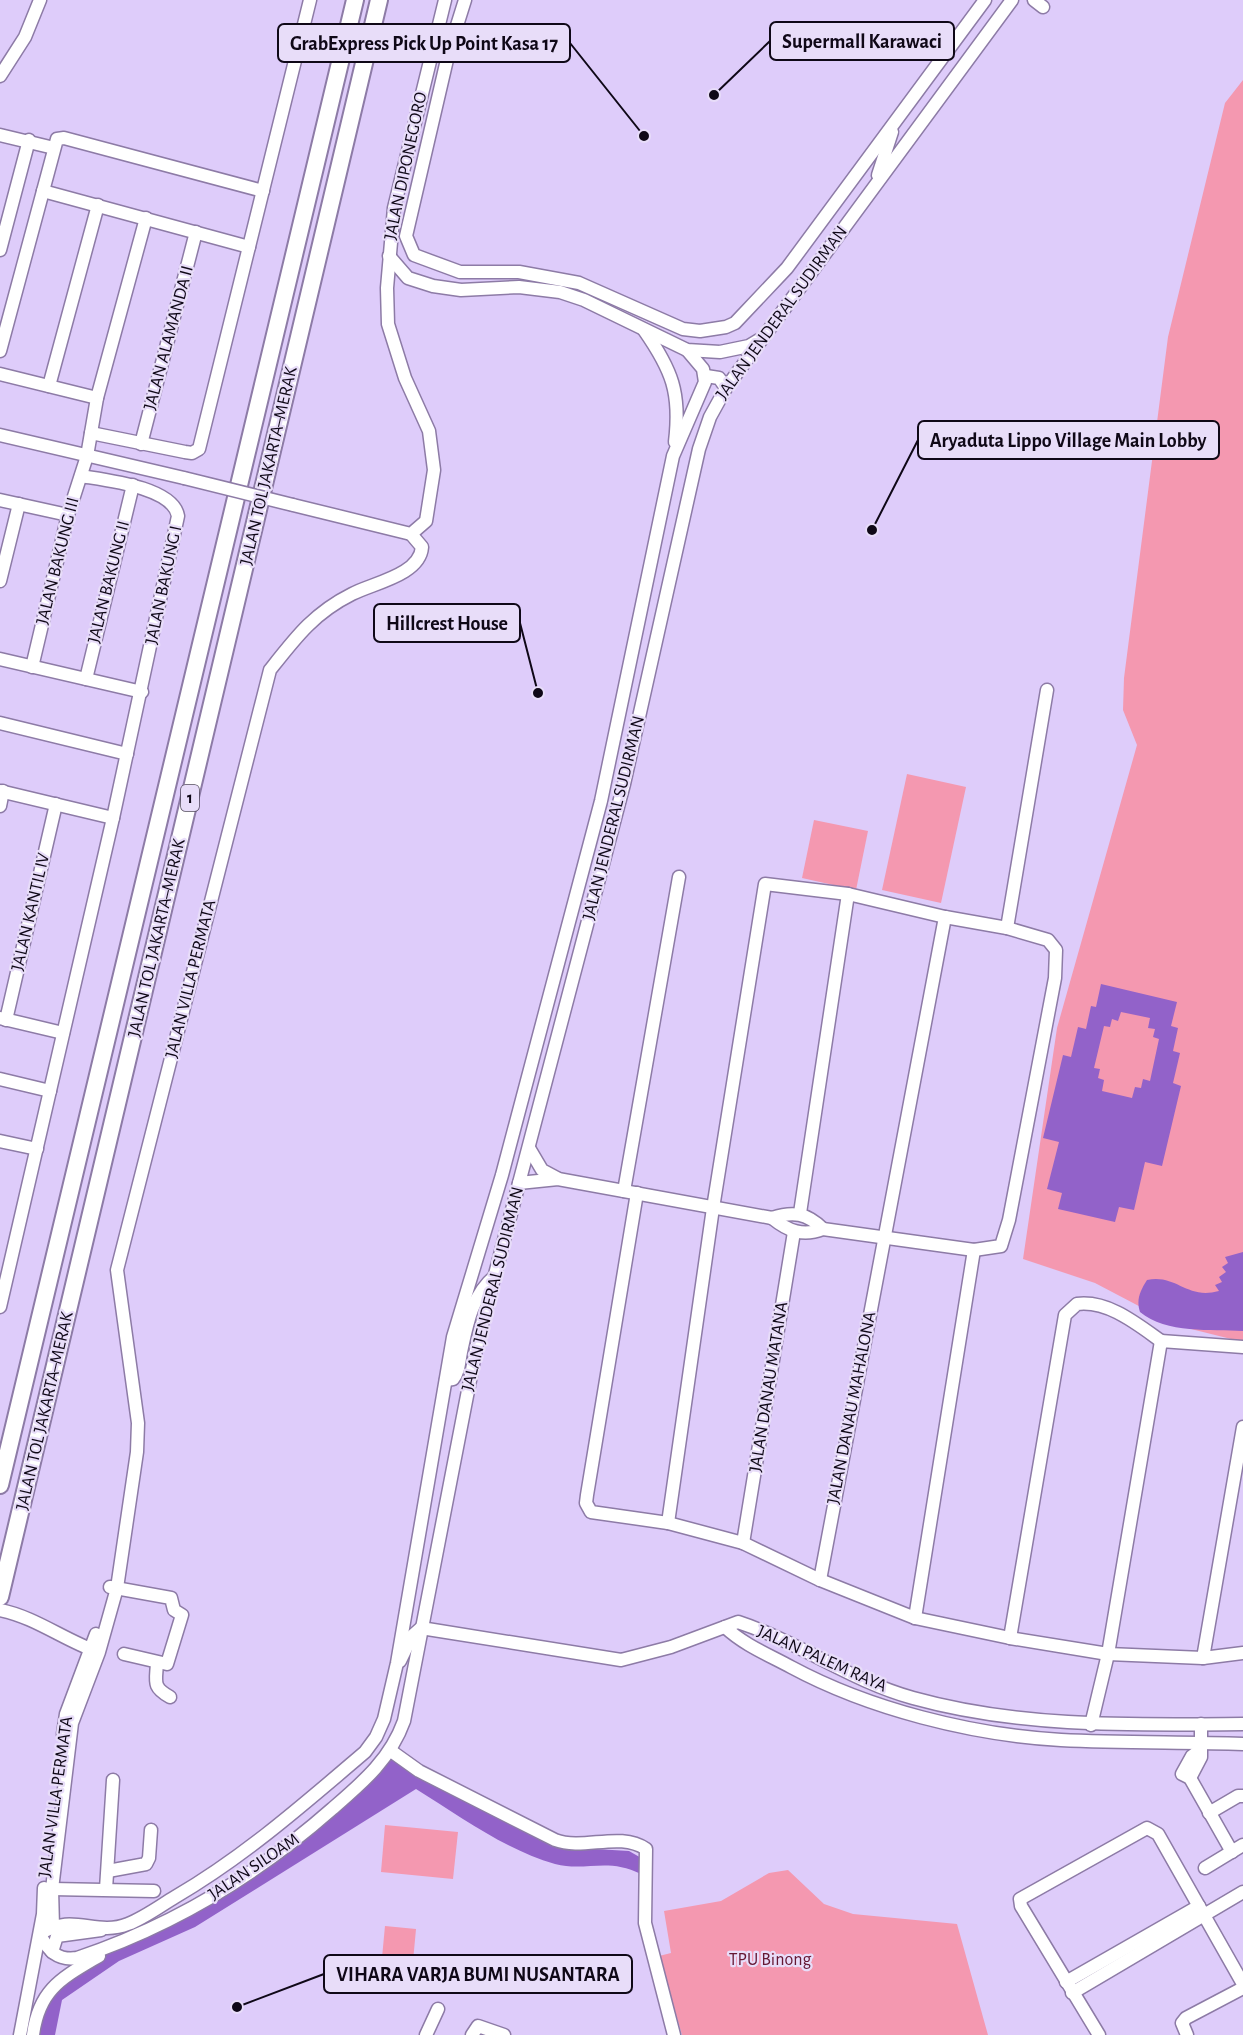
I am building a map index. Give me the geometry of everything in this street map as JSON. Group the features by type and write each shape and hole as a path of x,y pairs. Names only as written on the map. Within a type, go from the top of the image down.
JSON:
{"highway":[{"name":"JALAN TOL JAKARTA–MERAK","path":"0,1485 355,0"},
{"name":"JALAN TOL JAKARTA–MERAK","path":"0,1597 379,0"}],"street":[{"path":"0,76 25,37 40,0"},
{"path":"91,433 192,453 199,449 310,0"},
{"name":"JALAN DIPONEGORO","path":"445,0 394,208 389,256 408,278 433,286 460,290 519,287 560,292 584,300 687,350 720,352 749,346 763,338"},
{"name":"JALAN DIPONEGORO","path":"465,0 449,51 406,236 409,247 414,255 460,272 519,272 579,284 614,297 661,320"},
{"name":"JALAN JENDERAL SUDIRMAN","path":"661,320 700,331 713,330 735,323 787,268 853,182 896,119 985,0"},
{"name":"JALAN JENDERAL SUDIRMAN","path":"404,1721 478,1339 624,784 699,449 710,417 726,388 1012,0"},
{"path":"875,184 896,119"},
{"path":"0,135 54,147"},
{"path":"0,351 57,139 64,138 263,191"},
{"path":"0,250 29,140"},
{"path":"43,192 249,247"},
{"path":"49,386 98,205"},
{"name":"JALAN BAKUNG III","path":"32,667 68,515 87,456 97,398 146,218"},
{"name":"JALAN ALAMANDA II","path":"141,444 196,232"},
{"name":"JALAN VILLA PERMATA","path":"53,1927 52,1889 72,1723 113,1588 132,1498 137,1452 138,1423 117,1270 270,670 316,615 351,594 414,566 422,553 434,470 429,431 405,378 388,324 389,256"},
{"path":"642,327 660,353 675,385 679,412 673,456"},
{"name":"JALAN JENDERAL SUDIRMAN","path":"40,1934 53,1927 73,1923 102,1929 129,1924 213,1874 274,1830 365,1752 376,1737 384,1719 397,1663 453,1337 502,1175 601,801 673,456 697,403 706,376 696,359 687,350"},
{"path":"0,374 97,398"},
{"path":"706,376 719,378 726,388"},
{"path":"0,435 411,534 422,547"},
{"name":"JALAN BAKUNG I","path":"1,1300 142,692 178,516 175,507 160,496 133,485 81,476"},
{"name":"JALAN BAKUNG II","path":"86,679 133,485"},
{"path":"0,500 68,515"},
{"path":"0,581 20,504"},
{"path":"411,534 426,521"},
{"path":"0,659 142,692"},
{"path":"1007,928 1047,690"},
{"path":"0,723 127,753"},
{"path":"0,806 2,791 113,818"},
{"name":"JALAN KANTIL IV","path":"3,1019 56,804"},
{"path":"624,1191 679,877"},
{"path":"519,1183 558,1179 713,1208 772,1218 800,1213 823,1229 974,1250 998,1248 1003,1242 1055,978 1056,950 1048,940 1007,928 945,917 848,894 765,884 713,1208 668,1523"},
{"path":"800,1213 848,894"},
{"name":"JALAN DANAU MAHALONA","path":"820,1580 945,917"},
{"path":"3,1019 63,1033"},
{"path":"0,1079 50,1091"},
{"path":"0,1141 37,1149"},
{"path":"529,1148 542,1170 558,1179"},
{"path":"637,1193 586,1503 588,1509 596,1514 668,1523 743,1543 820,1580 915,1618 1010,1638 1108,1654 1203,1658 1243,1653"},
{"path":"772,1218 794,1232 812,1233 823,1229"},
{"name":"JALAN DANAU MATANA","path":"743,1543 794,1232"},
{"path":"915,1618 974,1250"},
{"path":"446,1380 453,1379 457,1373 465,1332 482,1286 495,1276"},
{"path":"1010,1638 1067,1312 1077,1304 1102,1306 1130,1319 1161,1341 1243,1347"},
{"path":"1091,1725 1108,1654 1161,1341"},
{"path":"1203,1658 1243,1427"},
{"path":"113,1588 171,1599 174,1610 182,1614 170,1662 158,1663 124,1654"},
{"path":"0,1610 21,1614 53,1633 95,1651"},
{"name":"JALAN PALEM RAYA","path":"1243,1724 1091,1725 1038,1720 913,1698 856,1677 746,1625 738,1622 725,1627 741,1640 819,1682 892,1709 965,1727 1059,1740 1200,1746 1243,1744"},
{"path":"397,1663 403,1657 412,1636 421,1628 621,1660 671,1647 725,1627"},
{"name":"JALAN VILLA PERMATA","path":"20,2035 40,1934 64,1719 95,1651"},
{"path":"158,1663 156,1686 158,1690 170,1697"},
{"name":"JALAN SILOAM","path":"52,1952 68,1959 117,1944 227,1890 296,1840 360,1784 391,1751 404,1721"},
{"path":"1201,1724 1201,1757 1186,1776 1209,1813 1238,1849 1205,1868"},
{"path":"391,1751 419,1772 555,1840 569,1843 629,1842 646,1849 647,1933 674,2035"},
{"path":"106,1888 113,1780"},
{"path":"1209,1813 1238,1796 1243,1796"},
{"path":"1099,2035 1021,1906 1021,1897 1150,1828 1158,1833 1243,1986 1186,2018 1182,2023 1187,2035"},
{"path":"108,1871 146,1864 150,1858 151,1830"},
{"path":"52,1889 106,1888 154,1891"},
{"path":"1069,1987 1201,1910 1243,1892"},
{"path":"52,1952 57,1936 102,1929"},
{"path":"40,1934 52,1952"},
{"path":"33,2035 35,2016 45,1996 59,1980 117,1944"},
{"path":"426,2035 438,2009"},
{"path":"475,2030 504,2035"}],"green space":[{"path":"1243,80 1243,1342 1175,1325 1095,1283 1023,1259 1057,1028 1137,745 1123,710 1124,678 1168,337 1225,103"},
{"path":"907,774 966,787 941,903 882,890"},
{"path":"814,820 868,831 856,890 802,878"},
{"path":"385,1825 458,1832 453,1879 381,1872"},
{"name":"TPU Binong","path":"788,1870 824,1904 853,1914 957,1924 988,2035 682,2035 659,1956 671,1953 664,1911 721,1901 769,1873"},
{"path":"385,1926 416,1929 411,1983 380,1979"}],"shaded area":[{"path":"1101,984 1177,1002 1171,1026 1178,1028 1173,1051 1180,1053 1173,1083 1181,1086 1162,1166 1145,1162 1134,1210 1119,1207 1115,1222 1058,1209 1062,1193 1047,1189 1059,1142 1043,1138 1063,1055 1071,1057 1078,1027 1086,1029 1091,1006 1096,1007","holes":["1121,1012 1150,1018 1148,1028 1155,1029 1153,1037 1159,1039 1150,1081 1143,1079 1141,1088 1135,1087 1132,1098 1102,1091 1104,1080 1098,1078 1100,1069 1094,1068 1104,1026 1110,1027 1112,1019 1118,1021"]},
{"path":"1243,1252 1243,1331 1176,1327 1151,1319 1140,1312 1139,1296 1147,1280 1166,1280 1198,1292 1219,1291 1215,1285 1222,1282 1219,1277 1226,1272 1222,1267 1228,1263 1225,1257"},
{"path":"391,1754 528,1834 562,1847 629,1851 643,1859 641,1874 618,1866 566,1866 536,1858 483,1831 416,1789 195,1927 119,1961 62,2000 55,2035 38,2035 41,2016 60,1982 118,1947 227,1893"}],"place":[{"name":"Supermall Karawaci","path":"714,95"},
{"name":"GrabExpress Pick Up Point Kasa 17","path":"644,136"},
{"name":"Aryaduta Lippo Village Main Lobby","path":"872,530"},
{"name":"Hillcrest House","path":"538,693"},
{"name":"VIHARA VARJA BUMI NUSANTARA","path":"237,2007"}]}
